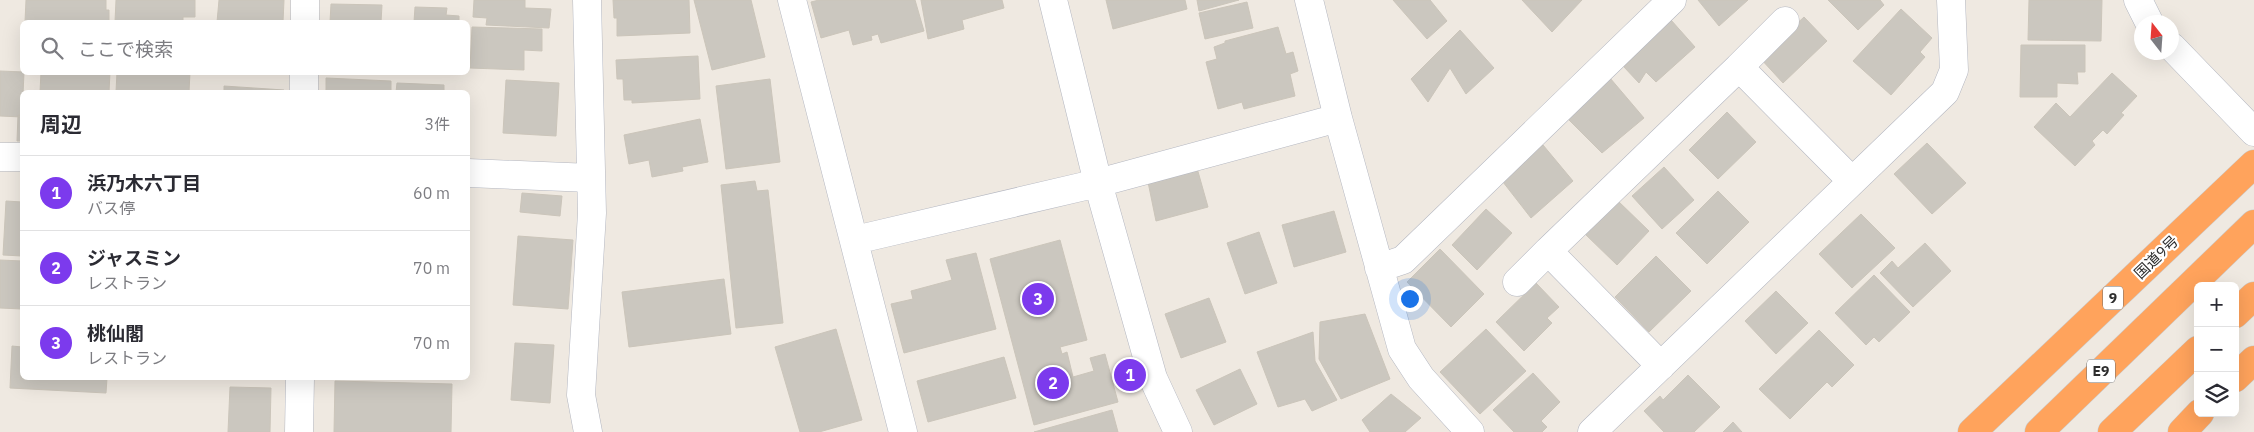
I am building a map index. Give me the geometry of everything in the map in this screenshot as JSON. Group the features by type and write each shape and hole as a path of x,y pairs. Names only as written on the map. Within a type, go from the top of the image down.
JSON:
{"highway":[{"name":"国道9号","path":"1972,432 2254,164"},
{"name":"E9","path":"2039,432 2254,224"},
{"path":"2239,310 2254,296"},
{"path":"2112,432 2194,353"},
{"path":"2239,374 2254,360"},
{"path":"2182,432 2196,417"}],"street":[{"path":"304,20 305,0"},
{"path":"587,0 592,213 581,395 588,432"},
{"path":"792,0 903,432"},
{"path":"1053,0 1098,183 1153,378 1178,432"},
{"path":"1309,0 1338,118 1402,349 1421,378 1470,432"},
{"path":"1379,268 1403,260 1672,0"},
{"path":"1592,432 1945,92 1954,70 1951,0"},
{"path":"2138,0 2146,15"},
{"path":"1517,282 1785,21"},
{"path":"2179,54 2254,132"},
{"path":"1739,66 1852,181"},
{"path":"304,75 304,90"},
{"path":"855,240 1098,183 1338,118"},
{"path":"0,157 20,157"},
{"path":"470,173 591,178"},
{"path":"1548,251 1661,366"},
{"path":"299,432 300,380"}],"building":[{"path":"26,0 106,0 106,10 109,10 109,20 25,20"},
{"path":"116,0 195,0 195,17 183,17 183,20 115,20"},
{"path":"219,0 284,0 283,20 217,20"},
{"path":"474,0 525,0 525,8 551,9 549,28 486,25 487,18 473,17"},
{"path":"613,0 689,0 690,33 617,36 617,18 614,18"},
{"path":"694,0 751,0 765,57 712,70"},
{"path":"819,0 915,0 924,31 881,43 878,34 871,36 872,40 853,45 849,30 821,38 811,2"},
{"path":"921,0 1002,0 1004,8 962,20 964,29 928,39"},
{"path":"1106,0 1185,0 1187,9 1113,29"},
{"path":"1197,0 1239,0 1199,11"},
{"path":"1393,0 1430,0 1447,21 1427,39"},
{"path":"1522,0 1582,0 1552,32"},
{"path":"1698,0 1748,0 1719,26"},
{"path":"1828,0 1880,0 1884,5 1858,30"},
{"path":"2029,0 2102,0 2101,41 2028,40"},
{"path":"1247,2 1253,28 1205,39 1199,13"},
{"path":"331,4 382,5 381,20 330,20"},
{"path":"415,7 447,8 446,15 459,16 459,20 414,20"},
{"path":"1901,9 1932,38 1920,52 1925,57 1891,95 1853,61"},
{"path":"1804,17 1827,41 1783,83 1760,58"},
{"path":"1671,20 1695,47 1656,82 1646,72 1639,83 1624,67"},
{"path":"472,27 542,29 542,51 524,50 524,70 470,68"},
{"path":"1278,27 1286,54 1293,52 1298,71 1290,74 1295,96 1244,109 1242,102 1218,109 1206,62 1217,59 1214,47 1225,43 1225,41"},
{"path":"1460,30 1494,68 1466,94 1450,68 1428,102 1411,79"},
{"path":"2021,45 2085,45 2085,72 2077,72 2078,84 2057,83 2057,97 2020,97"},
{"path":"698,56 700,99 632,103 632,100 624,100 623,79 617,79 616,60"},
{"path":"0,71 20,72 20,75 24,75 23,90 20,90 20,117 0,116"},
{"path":"2112,73 2137,96 2121,113 2124,115 2107,134 2103,130 2092,141 2095,145 2075,166 2034,127 2056,103 2070,117"},
{"path":"41,75 110,75 109,90 40,90"},
{"path":"117,75 190,75 189,90 116,90"},
{"path":"326,78 391,81 391,90 326,90"},
{"path":"1610,78 1644,118 1602,153 1566,117"},
{"path":"770,79 780,162 726,169 716,86"},
{"path":"506,80 559,83 556,136 503,133"},
{"path":"397,83 444,85 444,90 396,90"},
{"path":"224,86 284,90 224,90"},
{"path":"1727,112 1756,142 1718,179 1689,150"},
{"path":"18,115 20,115 20,141 17,141"},
{"path":"700,119 708,162 682,167 683,171 652,177 649,160 629,164 624,135"},
{"path":"1927,143 1966,183 1932,214 1894,174"},
{"path":"1543,145 1573,181 1531,218 1503,182"},
{"path":"1664,167 1694,200 1662,229 1632,196"},
{"path":"1197,168 1208,207 1156,221 1148,182"},
{"path":"755,181 757,191 768,190 783,323 736,328 721,185"},
{"path":"1718,191 1749,222 1707,264 1676,233"},
{"path":"522,193 562,196 560,216 520,212"},
{"path":"1617,200 1649,231 1617,265 1584,233"},
{"path":"6,201 20,202 20,256 3,255"},
{"path":"1486,209 1512,233 1477,270 1452,245"},
{"path":"1334,211 1346,252 1294,267 1282,225"},
{"path":"1861,214 1895,248 1852,288 1819,254"},
{"path":"1259,232 1277,283 1245,294 1227,243"},
{"path":"518,236 573,240 568,309 513,305"},
{"path":"1060,240 1087,340 1060,347 1062,354 1067,352 1073,377 1094,371 1090,358 1105,354 1118,402 1034,425 990,259"},
{"path":"1925,243 1951,271 1913,307 1880,273 1892,261 1898,268"},
{"path":"1440,249 1484,294 1451,327 1407,282"},
{"path":"976,253 996,329 904,353 891,304 913,299 911,291 952,280 946,260"},
{"path":"1656,256 1691,291 1649,332 1615,297"},
{"path":"0,260 20,261 20,309 0,308"},
{"path":"1874,275 1910,312 1879,342 1874,337 1866,345 1835,313"},
{"path":"724,279 731,334 629,347 622,292"},
{"path":"1536,283 1559,307 1547,318 1552,323 1524,351 1496,322"},
{"path":"1776,291 1808,323 1776,354 1745,321"},
{"path":"1209,298 1226,342 1181,358 1165,314"},
{"path":"1365,314 1390,379 1341,399 1319,359 1320,322"},
{"path":"836,329 862,420 819,432 800,432 775,347"},
{"path":"1486,329 1526,371 1480,414 1440,372"},
{"path":"1819,330 1854,365 1832,387 1827,382 1790,419 1759,389"},
{"path":"1313,332 1315,361 1337,400 1312,411 1305,399 1278,407 1257,352"},
{"path":"515,343 554,345 550,403 511,400"},
{"path":"12,346 20,347 20,380 107,380 106,393 10,388"},
{"path":"1004,357 1016,398 928,422 917,381"},
{"path":"1240,369 1257,404 1214,425 1196,390"},
{"path":"1533,373 1560,402 1541,421 1547,427 1542,432 1514,432 1493,410"},
{"path":"1688,375 1720,407 1694,432 1664,432 1644,411 1660,396 1663,400"},
{"path":"335,381 452,384 451,432 334,432"},
{"path":"230,387 271,388 270,432 228,432"},
{"path":"1391,394 1421,418 1405,432 1370,432 1362,420"},
{"path":"1112,410 1118,432 1034,432"},
{"path":"1733,422 1742,432 1723,432"}],"place":[{"name":"桃仙閣","path":"1038,299"},
{"name":"浜乃木六丁目","path":"1130,375"},
{"name":"ジャスミン","path":"1053,383"}]}
